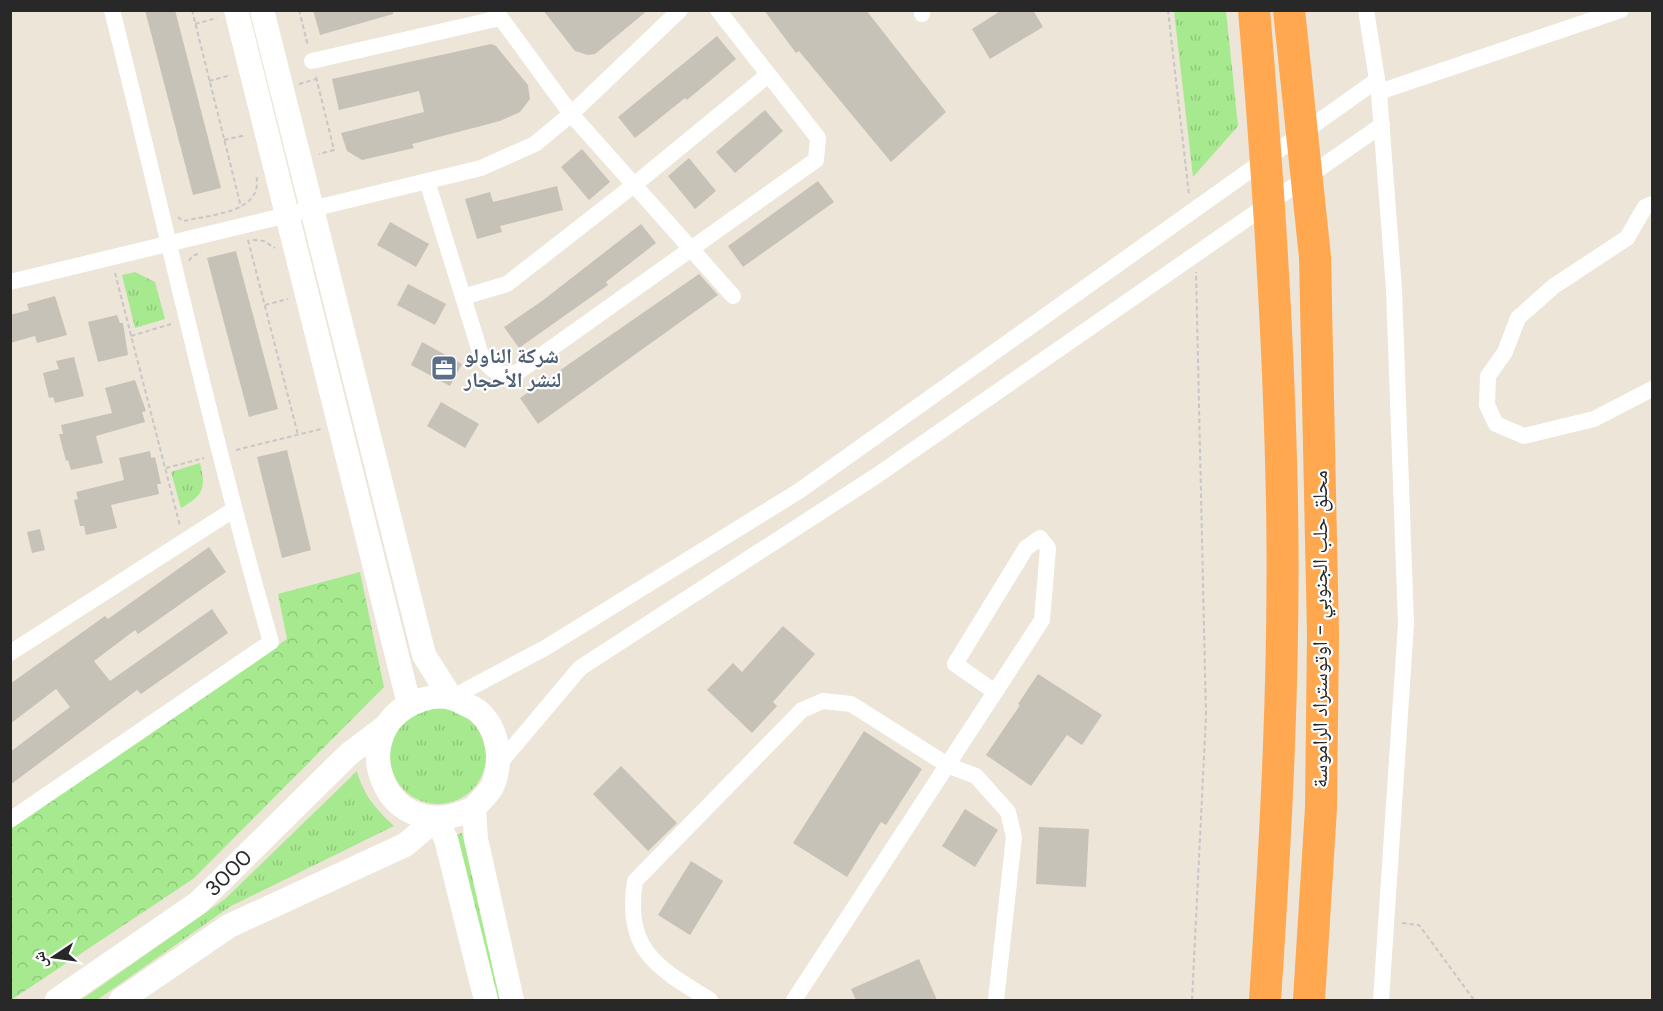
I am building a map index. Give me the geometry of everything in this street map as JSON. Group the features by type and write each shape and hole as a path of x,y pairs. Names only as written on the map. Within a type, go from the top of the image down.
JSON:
{"highway":[{"name":"محلق حلب الجنوبي - اوتوستراد الراموسة","path":"1254,10 1263,113 1272,271 1282,503 1281,691 1276,841 1265,1000"},
{"name":"محلق حلب الجنوبي - اوتوستراد الراموسة","path":"1289,10 1316,257 1323,634 1322,785 1310,1000"}],"street":[{"path":"10,820 271,642 233,510 171,245 112,10"},
{"path":"236,10 409,704"},
{"path":"262,10 424,655 451,698"},
{"path":"10,282 171,245 287,213 481,168 536,144 571,114 680,10"},
{"path":"428,181 482,358 491,370 503,376 518,372 816,160 818,138 718,10"},
{"path":"1366,10 1382,125 1394,300 1406,624 1381,1000"},
{"path":"451,698 545,648 799,491 1378,86 1621,10"},
{"path":"312,62 498,14 571,114 733,296"},
{"path":"463,297 507,284 634,185 768,75"},
{"path":"499,764 495,735 484,719 478,711 451,698 429,697 409,704 386,726 378,750 380,775 392,797 412,813 436,819 456,817 474,808 491,788 499,764 580,668 876,477 1382,125"},
{"path":"1653,204 1645,207 1627,238 1554,286 1518,318 1505,352 1488,376 1487,405 1496,424 1524,436 1594,419 1653,389"},
{"path":"10,653 233,510"},
{"path":"794,1000 949,766 1042,620 1048,548 1040,538 1026,548 955,664 995,692"},
{"path":"710,1000 665,972 647,955 636,931 631,903 635,881 802,711 823,701 851,704 949,766 976,776 994,793 1008,812 1014,837 996,1000"},
{"name":"3000","path":"57,1000 198,903 349,754 386,726"},
{"path":"474,808 476,839 512,1000"},
{"path":"121,1000 229,926 405,845 436,819"},
{"path":"436,819 446,839 486,1000"}],"path":[{"path":"192,10 241,207"},
{"path":"195,24 217,18 215,10"},
{"path":"299,10 334,150"},
{"path":"1168,10 1191,215"},
{"path":"209,81 231,75 233,84"},
{"path":"298,84 316,79"},
{"path":"224,141 246,135 248,145"},
{"path":"173,214 183,221 241,207 254,198 258,186 253,165"},
{"path":"276,249 264,240 248,240 298,435"},
{"path":"185,268 192,256 203,253"},
{"path":"1192,1000 1206,716 1195,253"},
{"path":"111,259 184,540"},
{"path":"265,305 288,299 286,289"},
{"path":"131,336 188,319"},
{"path":"165,469 321,429 318,418"},
{"path":"1387,921 1419,925 1474,1000"}],"green space":[{"path":"1174,11 1226,11 1238,126 1193,177"},
{"path":"135,272 155,282 165,319 135,328 122,275"},
{"path":"200,463 203,485 199,495 181,508 171,472"},
{"path":"360,572 384,687 193,879 11,1000 11,828 287,639 278,594"},
{"path":"438,708 456,712 472,722 482,738 486,756 482,774 472,790 456,800 438,804 420,800 404,790 394,774 390,756 394,738 404,722 420,712"},
{"path":"357,771 371,801 394,826 231,906 97,1000 81,1000 225,899"},
{"path":"462,833 503,1000 497,1000 456,835"}],"building":[{"path":"145,10 175,10 221,188 193,195"},
{"path":"313,10 393,10 393,14 320,35"},
{"path":"543,10 648,10 595,54 588,55 575,51"},
{"path":"764,10 866,10 946,112 891,162 799,51 796,53"},
{"path":"1002,10 1033,10 1043,27 990,59 972,29"},
{"path":"717,36 736,59 687,100 685,98 635,138 618,117"},
{"path":"491,44 496,46 528,85 530,99 520,112 500,121 412,144 414,148 362,160 347,151 341,133 424,112 419,91 339,110 332,79"},
{"path":"765,110 783,131 735,173 716,152"},
{"path":"582,149 610,182 589,200 561,167"},
{"path":"689,158 716,191 695,209 668,176"},
{"path":"818,181 834,202 743,267 728,246"},
{"path":"557,186 563,210 500,226 502,232 477,239 465,199 490,192 493,202"},
{"path":"390,222 429,244 416,267 377,245"},
{"path":"641,224 656,243 606,282 608,285 519,348 504,327 542,301"},
{"path":"236,251 278,409 249,417 207,258"},
{"path":"699,274 718,295 538,424 520,398"},
{"path":"408,284 446,304 435,325 397,305"},
{"path":"55,296 67,335 37,343 35,336 10,343 10,315 29,310 27,304"},
{"path":"117,315 120,323 123,323 128,355 98,362 88,322"},
{"path":"422,342 462,364 450,386 411,365"},
{"path":"74,357 84,396 55,403 53,397 49,398 43,373 59,369 56,361"},
{"path":"135,380 146,411 142,412 145,422 96,436 103,463 71,470 68,460 66,461 59,434 63,434 61,425 112,413 105,388"},
{"path":"441,402 479,424 465,448 427,426"},
{"path":"287,450 311,550 282,558 257,457"},
{"path":"150,451 151,458 155,457 161,484 157,484 159,494 111,505 117,528 86,535 84,526 80,526 74,500 78,499 76,492 124,480 119,458"},
{"path":"40,529 45,550 32,553 27,532"},
{"path":"209,547 226,572 138,634 135,630 94,661 110,681 212,609 228,633 141,694 137,690 10,785 10,752 70,707 56,689 10,724 10,684 105,616 108,619"},
{"path":"783,626 815,654 773,702 777,706 752,733 707,690 733,663 742,672"},
{"path":"1038,674 1102,715 1082,745 1067,735 1031,786 986,755"},
{"path":"864,731 922,769 886,825 881,822 847,877 793,843"},
{"path":"621,766 677,823 648,851 593,794"},
{"path":"965,809 998,830 975,867 942,846"},
{"path":"1039,827 1089,829 1086,887 1036,884"},
{"path":"691,861 723,881 690,935 658,915"},
{"path":"919,959 937,1000 856,1000 851,989"}],"place":[{"name":"شركة الناولو لنشر الأحجار","path":"444,368"}]}
